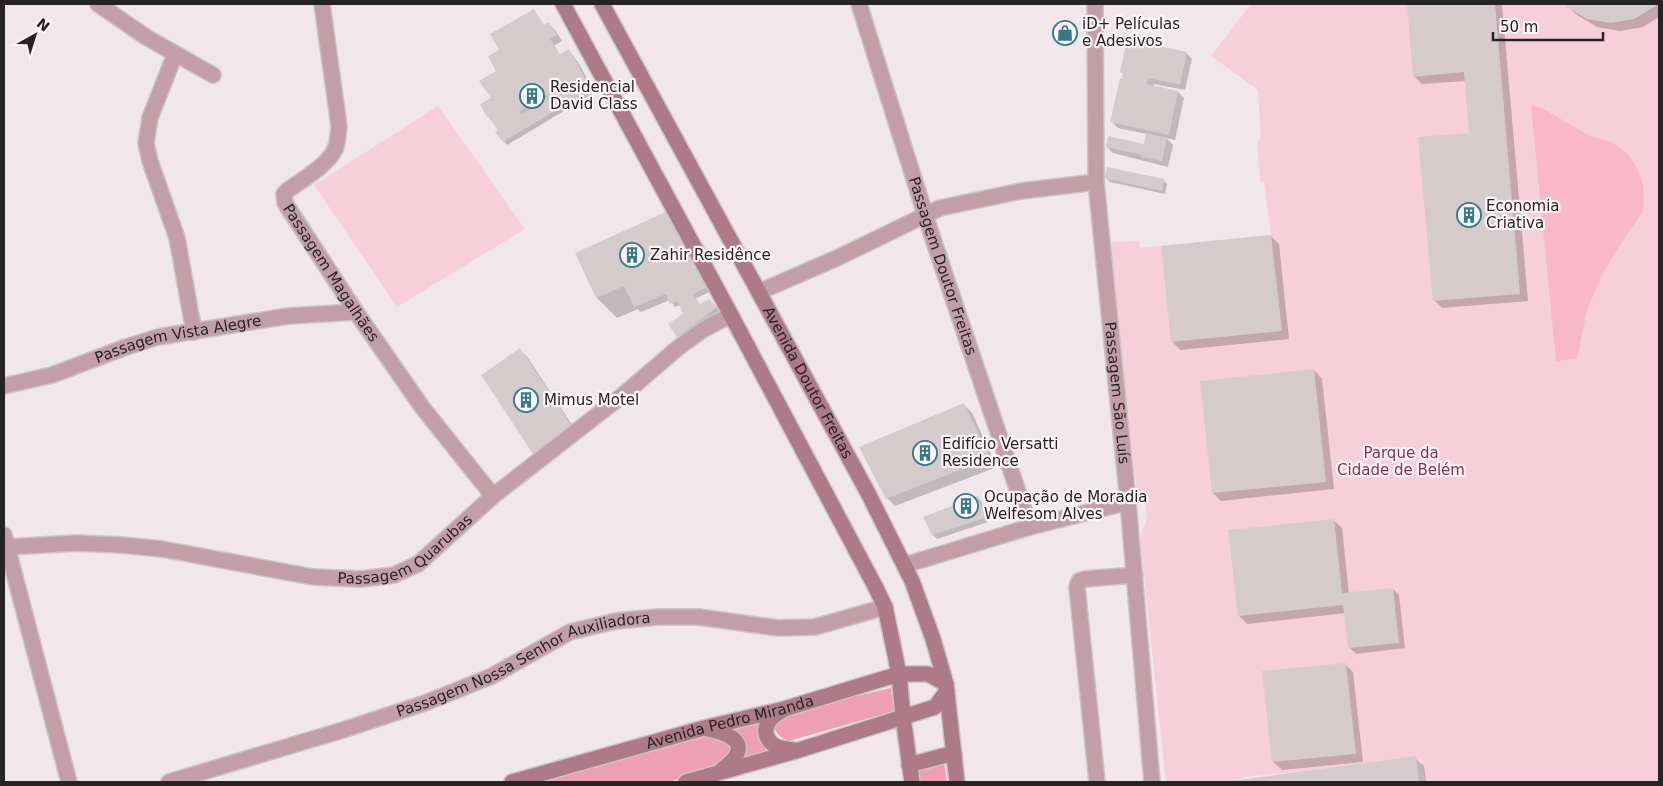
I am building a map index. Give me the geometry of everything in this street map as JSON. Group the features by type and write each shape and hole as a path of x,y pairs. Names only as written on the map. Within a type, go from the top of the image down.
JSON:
{"main road":[{"path":"563,4 869,573 884,607 899,674 912,782"},
{"name":"Avenida Doutor Freitas","path":"602,4 868,492 905,565 933,639 947,687 957,782"},
{"name":"Avenida Pedro Miranda","path":"512,782 704,728 784,709 899,674 928,674 947,687"},
{"path":"686,782 796,751 935,707 947,687"},
{"path":"784,709 770,720 766,726 766,734 768,740 777,747 796,751"},
{"path":"704,728 725,732 733,737 737,744 738,751 733,760 718,773"},
{"path":"909,765 954,753"}],"street":[{"path":"98,4 146,37 213,75"},
{"name":"Passagem Magalhães","path":"322,4 339,126 338,142 335,151 326,162 284,194 285,203 356,312 422,407 493,496"},
{"name":"Passagem Doutor Freitas","path":"859,4 925,215 1030,527"},
{"name":"Passagem São Luís","path":"1095,4 1096,182 1135,575 1152,782"},
{"path":"175,54 150,118 146,143 150,161 178,238 194,332"},
{"path":"759,292 837,258 940,208 1021,191 1096,182"},
{"name":"Passagem Vista Alegre","path":"4,386 52,375 158,337 288,316 356,312"},
{"name":"Passagem Quarubas","path":"6,541 121,545 162,550 313,576 361,578 394,575 418,564 493,496 623,395 679,347 704,329 731,315"},
{"path":"905,565 1030,527 1128,502"},
{"path":"6,541 69,782"},
{"path":"1097,782 1077,583 1084,579 1135,575"},
{"name":"Passagem Nossa Senhor Auxiliadora","path":"169,782 343,730 425,703 492,676 570,632 616,621 658,616 699,617 778,628 816,627 884,607"}],"green space":[{"name":"Parque da Cidade de Belém","path":"1251,4 1659,4 1659,782 1425,782 1422,759 1245,777 1218,783 1166,782 1140,538 1147,518 1145,501 1138,501 1109,242 1139,241 1140,248 1271,235 1264,182 1260,181 1257,143 1261,137 1258,90 1211,56"},
{"path":"438,106 525,229 397,307 314,185"}],"shaded area":[{"path":"1531,106 1540,107 1590,136 1612,142 1627,153 1637,168 1643,184 1643,211 1602,275 1587,310 1577,359 1556,361"},
{"path":"891,688 894,711 789,741 780,736 774,727 777,719 790,711"},
{"path":"770,715 778,751 735,763 727,729"},
{"path":"708,734 722,736 733,749 728,757 712,771 667,782 539,782"},
{"path":"944,762 947,782 916,782 914,768"}],"building":[{"name":"Economia Criativa","path":"1407,4 1495,4 1520,294 1433,301 1418,137 1469,133 1464,72 1413,77"},
{"path":"1564,4 1657,4 1634,19 1611,23 1587,19"},
{"path":"534,9 544,25 549,22 557,35 550,39 560,54 569,49 591,89 503,142 495,132 498,130 487,117 480,104 491,98 479,81 496,71 488,56 499,50 490,34","holes":["559,85 561,88 552,94 549,91","548,94 549,96 533,107 530,104","528,106 530,109 521,115 519,111"]},
{"path":"1127,39 1187,52 1180,85 1148,78 1147,84 1178,91 1169,135 1110,122 1120,78 1122,79 1123,73 1120,72"},
{"path":"1146,133 1167,138 1162,161 1106,147 1108,136 1144,144"},
{"path":"1107,167 1164,179 1162,191 1104,178"},
{"name":"Zahir Residênce","path":"668,211 706,288 693,294 700,304 709,299 717,307 677,337 668,324 683,314 678,301 670,304 666,294 634,307 624,286 596,298 575,253"},
{"path":"1271,235 1282,331 1171,342 1161,246"},
{"name":"Mimus Motel","path":"520,348 571,425 533,454 481,375"},
{"path":"1314,369 1326,482 1212,493 1200,381"},
{"name":"Edifício Versatti Residence","path":"964,403 990,458 886,499 859,447"},
{"name":"Ocupação de Moradia Welfesom Alves","path":"978,496 985,518 932,535 923,517"},
{"path":"1334,519 1342,593 1393,588 1399,643 1348,648 1343,605 1238,616 1228,530"},
{"path":"1346,663 1356,754 1272,762 1262,671"},
{"path":"1416,756 1419,782 1231,781"}],"place":[{"name":"iD+ Películas e Adesivos","path":"1065,33"},
{"name":"Residencial David Class","path":"532,96"},
{"name":"Economia Criativa","path":"1469,215"},
{"name":"Zahir Residênce","path":"632,255"},
{"name":"Mimus Motel","path":"526,400"},
{"name":"Edifício Versatti Residence","path":"925,453"},
{"name":"Ocupação de Moradia Welfesom Alves","path":"966,506"}]}
